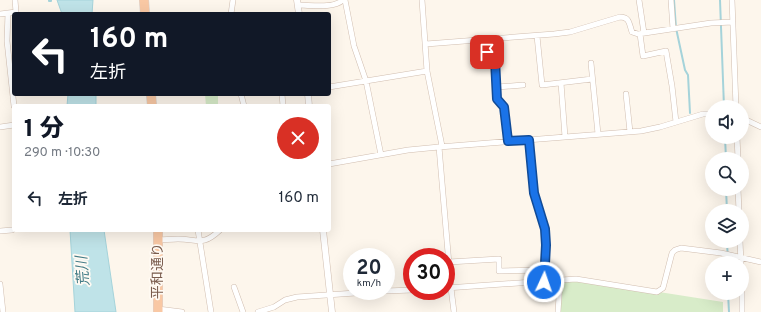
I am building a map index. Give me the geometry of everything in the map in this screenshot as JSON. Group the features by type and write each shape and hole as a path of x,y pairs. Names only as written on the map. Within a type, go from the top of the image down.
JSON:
{"highway":[{"path":"144,0 145,12"},
{"name":"平和通り","path":"158,232 158,310"}],"street":[{"path":"15,0 16,12"},
{"path":"231,12 233,0"},
{"path":"299,12 297,2 327,5 339,4 344,0 354,46 366,81 381,155"},
{"path":"422,0 427,71 440,146 448,248"},
{"path":"639,0 643,56 666,51 676,122"},
{"path":"671,0 673,29"},
{"path":"732,0 730,22 736,100"},
{"path":"0,14 12,12"},
{"path":"8,13 7,41 12,87"},
{"path":"426,44 537,36 570,32 620,17 626,17 628,19 632,32 642,34 711,23 730,22"},
{"path":"537,36 542,86 592,79"},
{"path":"486,39 487,52 495,60 497,99 504,107 508,141"},
{"path":"591,63 598,134"},
{"path":"331,87 427,71"},
{"path":"561,83 565,137"},
{"path":"497,87 523,85"},
{"path":"626,94 630,132"},
{"path":"331,164 440,146 630,132 660,128 705,114"},
{"path":"749,121 761,127"},
{"path":"0,127 12,125"},
{"path":"529,140 534,193 545,229 546,245 544,282"},
{"path":"0,229 12,230"},
{"path":"198,232 211,312"},
{"path":"158,240 179,239 200,242 212,237 218,232"},
{"path":"323,232 332,312"},
{"path":"455,288 576,279 657,292 663,288 672,253 675,250 681,248 721,252 736,256"},
{"path":"455,262 499,259 499,271 544,270"},
{"path":"749,259 761,262"},
{"path":"558,312 560,280"},
{"path":"0,284 3,312"},
{"path":"234,287 243,312"},
{"path":"258,312 274,307 285,300 298,297 343,293"},
{"path":"451,300 454,312"},
{"path":"742,300 742,312"},
{"path":"158,310 182,312"}],"green space":[{"path":"205,96 218,96 218,104 206,104"},
{"path":"576,279 723,302 723,312 558,312 560,281"}],"water":[{"path":"57,0 93,0 92,12 61,12"},
{"path":"68,96 96,96 96,104 67,104"},
{"name":"荒川","path":"70,232 104,232 116,312 75,312"}],"waterway":[{"path":"674,0 676,28 685,70 688,75 690,113"},
{"path":"720,0 724,100"},
{"path":"725,144 726,152"},
{"path":"726,196 727,204"},
{"path":"727,248 728,256"},
{"path":"728,300 729,312"}],"route":[{"path":"487,52 495,60 497,99 504,107 508,141 529,140 534,193 545,229 546,245 544,282"}]}
